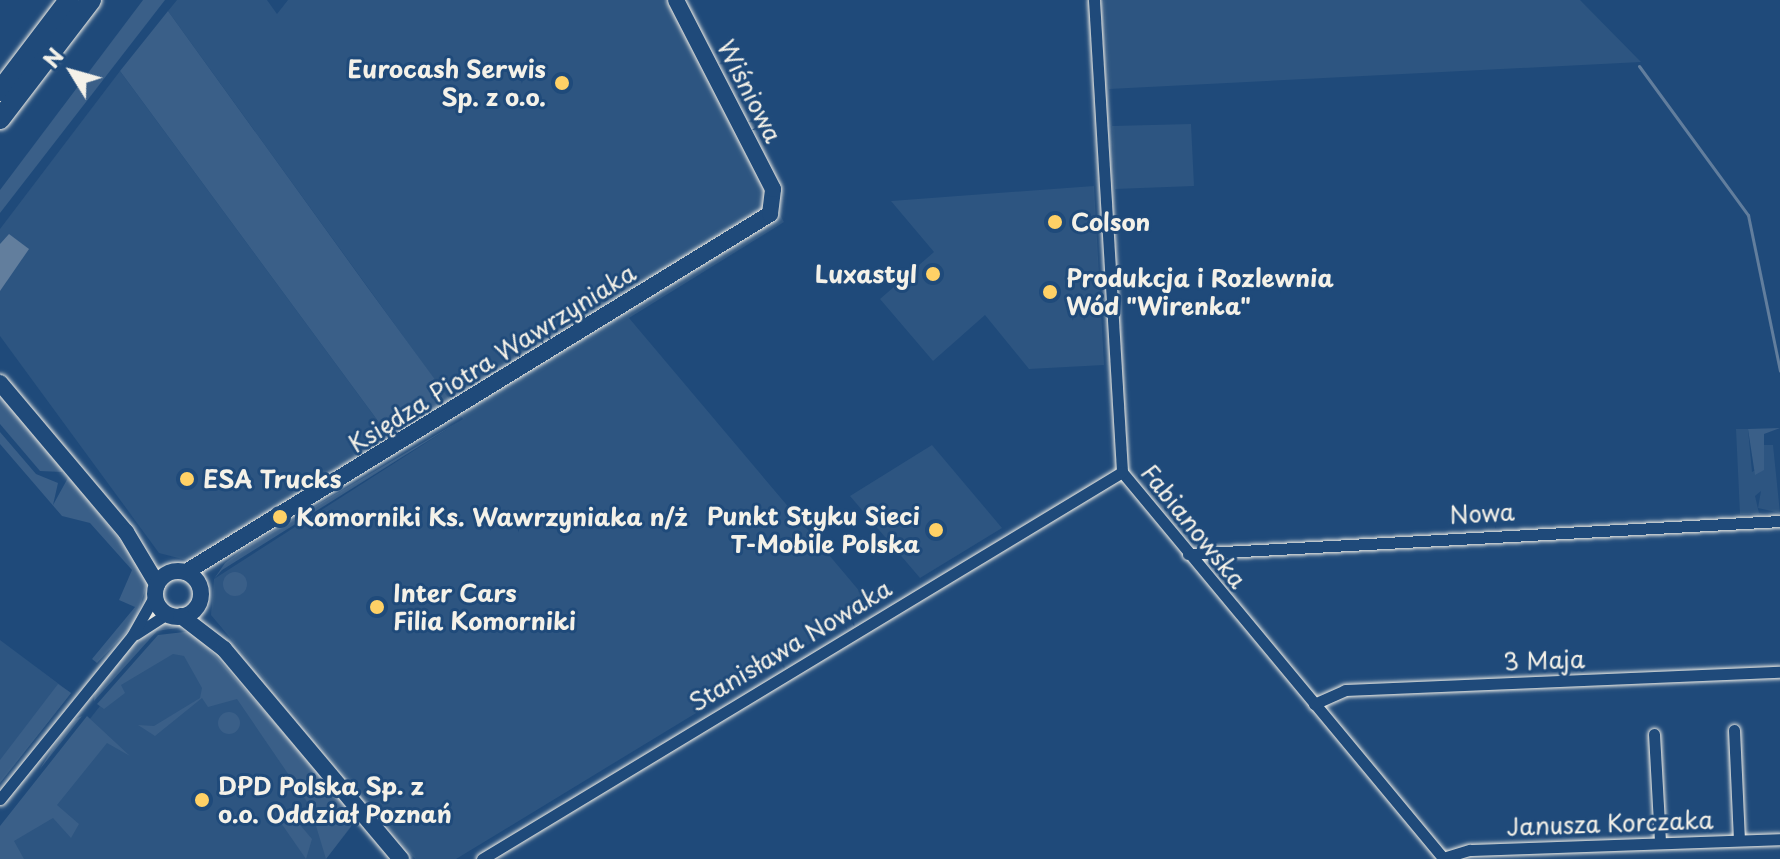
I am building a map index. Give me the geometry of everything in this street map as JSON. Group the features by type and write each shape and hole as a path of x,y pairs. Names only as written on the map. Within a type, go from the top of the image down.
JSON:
{"highway":[{"path":"0,91 69,0"},
{"path":"0,119 91,0"}],"street":[{"name":"Wiśniowa","path":"676,0 776,205"},
{"name":"Fabianowska","path":"1094,0 1122,472 1444,858"},
{"name":"Księdza Piotra Wawrzyniaka","path":"156,589 179,572 229,549 762,222 776,205"},
{"path":"0,383 126,532 156,589 174,615 224,649"},
{"name":"Stanisława Nowaka","path":"482,859 1122,472"},
{"name":"Nowa","path":"1188,554 1780,521"},
{"path":"126,532 200,587 198,605 224,649 401,859"},
{"name":"Księdza Piotra Wawrzyniaka","path":"200,587 229,549"},
{"path":"0,799 132,636 156,589"},
{"path":"132,636 198,605"},
{"name":"3 Maja","path":"1314,704 1345,690 1780,672"},
{"path":"1734,730 1739,840"},
{"path":"1654,734 1660,843"},
{"name":"Janusza Korczaka","path":"1444,858 1470,850 1780,839"}],"shaded area":[{"path":"143,0 165,0 0,213 0,190"},
{"path":"177,0 267,0 277,14 288,0 669,0 784,222 629,318 872,606 456,859 415,859 211,615 214,579 463,419 168,11"},
{"path":"1104,0 1580,0 1641,62 1109,89"},
{"path":"168,11 450,400 389,436 120,71"},
{"path":"120,71 389,436 190,561 159,553 0,336 0,229"},
{"path":"1191,124 1194,186 1115,189 1112,126"},
{"path":"1094,186 1104,365 1029,369 985,315 933,361 880,299 934,252 891,201"},
{"path":"9,234 29,249 0,291 0,244"},
{"path":"0,391 63,468 62,472 40,471 0,424"},
{"path":"463,419 222,570 214,579 225,563 250,545"},
{"path":"1780,428 1764,434 1764,470 1755,475 1748,429"},
{"path":"1736,429 1748,429 1752,472 1761,467 1764,445 1773,445 1780,513 1758,508 1761,491 1755,496 1759,513 1763,514 1740,514"},
{"path":"0,432 36,474 58,483 53,505 69,476 149,577 135,623 97,663 92,659 135,607 119,600 132,570 90,523 62,516 0,444"},
{"path":"932,445 1002,528 920,578 850,496"},
{"path":"235,572 244,575 247,584 244,593 235,596 226,593 223,584 226,575"},
{"path":"164,622 190,626 157,631 94,701 95,689 136,640"},
{"path":"193,631 358,817 326,859 310,806 237,699 208,707 202,698 155,736 138,725 154,726 200,698 202,688 184,656 173,654 121,685 125,693 104,709 97,704 158,635"},
{"path":"0,640 71,693 0,783"},
{"path":"198,646 351,827 326,859 0,859 0,833 126,673 154,648"},
{"path":"58,684 71,693 0,783 0,760"},
{"path":"229,712 237,715 240,723 237,731 229,734 221,731 218,723 221,715"},
{"path":"82,716 40,769 69,722"},
{"path":"87,716 130,756 107,743 57,805 79,824 71,838 53,818 14,841 24,859 0,859 0,826"},
{"path":"290,813 312,839 306,859 281,823"}],"waterway":[{"path":"1639,66 1748,215 1780,371"}],"place":[{"name":"Eurocash Serwis Sp. z o.o.","path":"562,83"},
{"name":"Colson","path":"1055,222"},
{"name":"Luxastyl","path":"933,274"},
{"name":"Produkcja i Rozlewnia Wód \"Wirenka\"","path":"1050,292"},
{"name":"ESA Trucks","path":"187,479"},
{"name":"Komorniki Ks. Wawrzyniaka n/ż","path":"280,517"},
{"name":"Punkt Styku Sieci T-Mobile Polska","path":"936,530"},
{"name":"Inter Cars Filia Komorniki","path":"377,607"},
{"name":"DPD Polska Sp. z o.o. Oddział Poznań","path":"202,800"}]}
